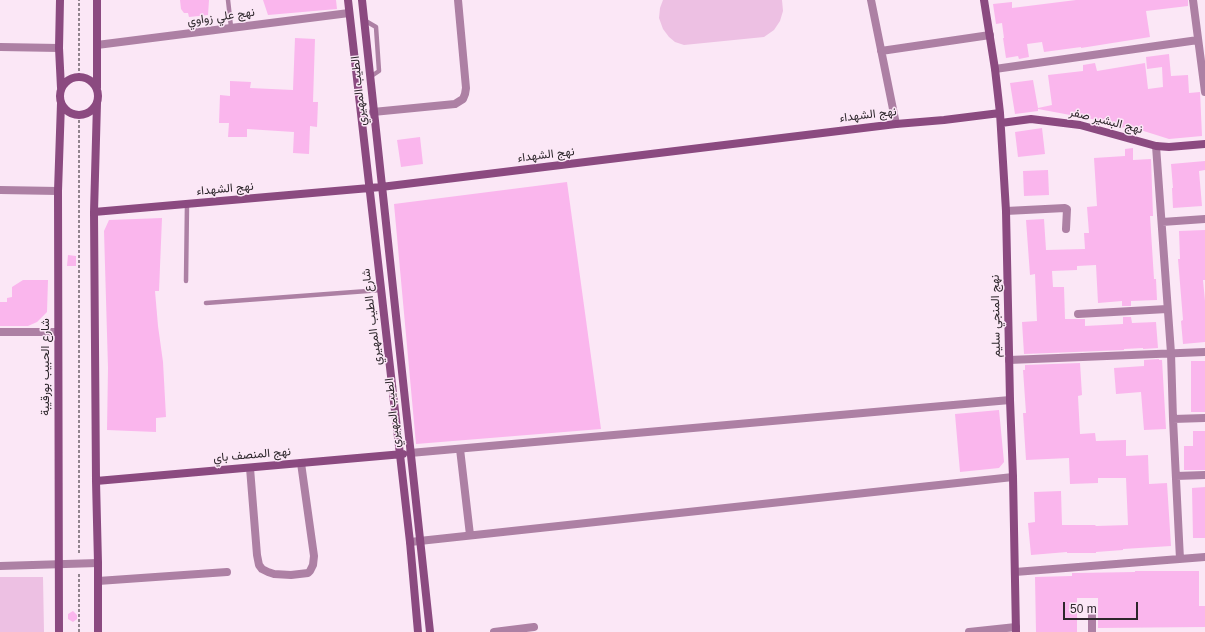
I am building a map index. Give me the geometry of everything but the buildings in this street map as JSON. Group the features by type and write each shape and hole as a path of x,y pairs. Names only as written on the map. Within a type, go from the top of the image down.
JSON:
{"street":[{"path":"60,0 59,48 61,103 65,109 79,115 86,113 97,103"},
{"path":"97,0 98,96 94,212 98,632"},
{"name":"شارع الطيب المهيري","path":"348,0 410,542 418,632"},
{"name":"الطيب المهيري","path":"362,0 430,632"},
{"path":"373,112 455,104 463,99 466,88 458,0"},
{"path":"871,0 896,124"},
{"name":"نهج المنجي سليم","path":"984,0 995,69 1000,113 1006,210 1016,630"},
{"path":"1193,0 1205,92"},
{"name":"نهج علي زواوي","path":"97,44 349,13"},
{"path":"881,51 990,35"},
{"path":"995,69 1198,40"},
{"path":"0,47 59,48"},
{"path":"61,88 65,82 79,76 86,78 97,88"},
{"name":"شارع الحبيب بورقيبة","path":"59,632 58,191 61,103"},
{"name":"نهج الشهداء","path":"94,212 381,187 896,124 1000,113"},
{"name":"نهج البشير صفر","path":"1001,123 1031,119 1080,125 1156,146 1169,147 1205,144"},
{"path":"1156,146 1171,353 1180,559"},
{"path":"0,190 58,191"},
{"path":"1006,210 1065,208 1067,209 1066,229"},
{"path":"1162,222 1205,218"},
{"path":"1078,314 1167,309"},
{"path":"0,332 58,332"},
{"path":"1009,360 1205,352"},
{"path":"410,453 1010,400"},
{"path":"1173,419 1205,418"},
{"path":"460,449 470,535"},
{"name":"نهج المنصف باي","path":"96,481 410,453"},
{"path":"250,468 259,565 262,569 274,574 308,573 313,565 314,556 301,463"},
{"path":"1176,476 1205,475"},
{"path":"410,542 1013,477"},
{"path":"1015,572 1205,557"},
{"path":"0,566 98,563"},
{"path":"98,581 227,572"},
{"path":"1092,610 1092,632"},
{"path":"494,632 534,627"},
{"path":"969,632 1016,630"}],"lane":[{"path":"228,0 231,28"},
{"path":"186,281 187,204"},
{"path":"206,303 380,290"}],"path":[{"path":"79,0 79,76"},
{"path":"79,115 79,632"}],"shaded area":[{"path":"663,0 782,0 783,11 780,21 774,30 764,37 684,45 675,42 663,29 659,18"},
{"path":"0,577 43,577 44,632 0,632"}]}
